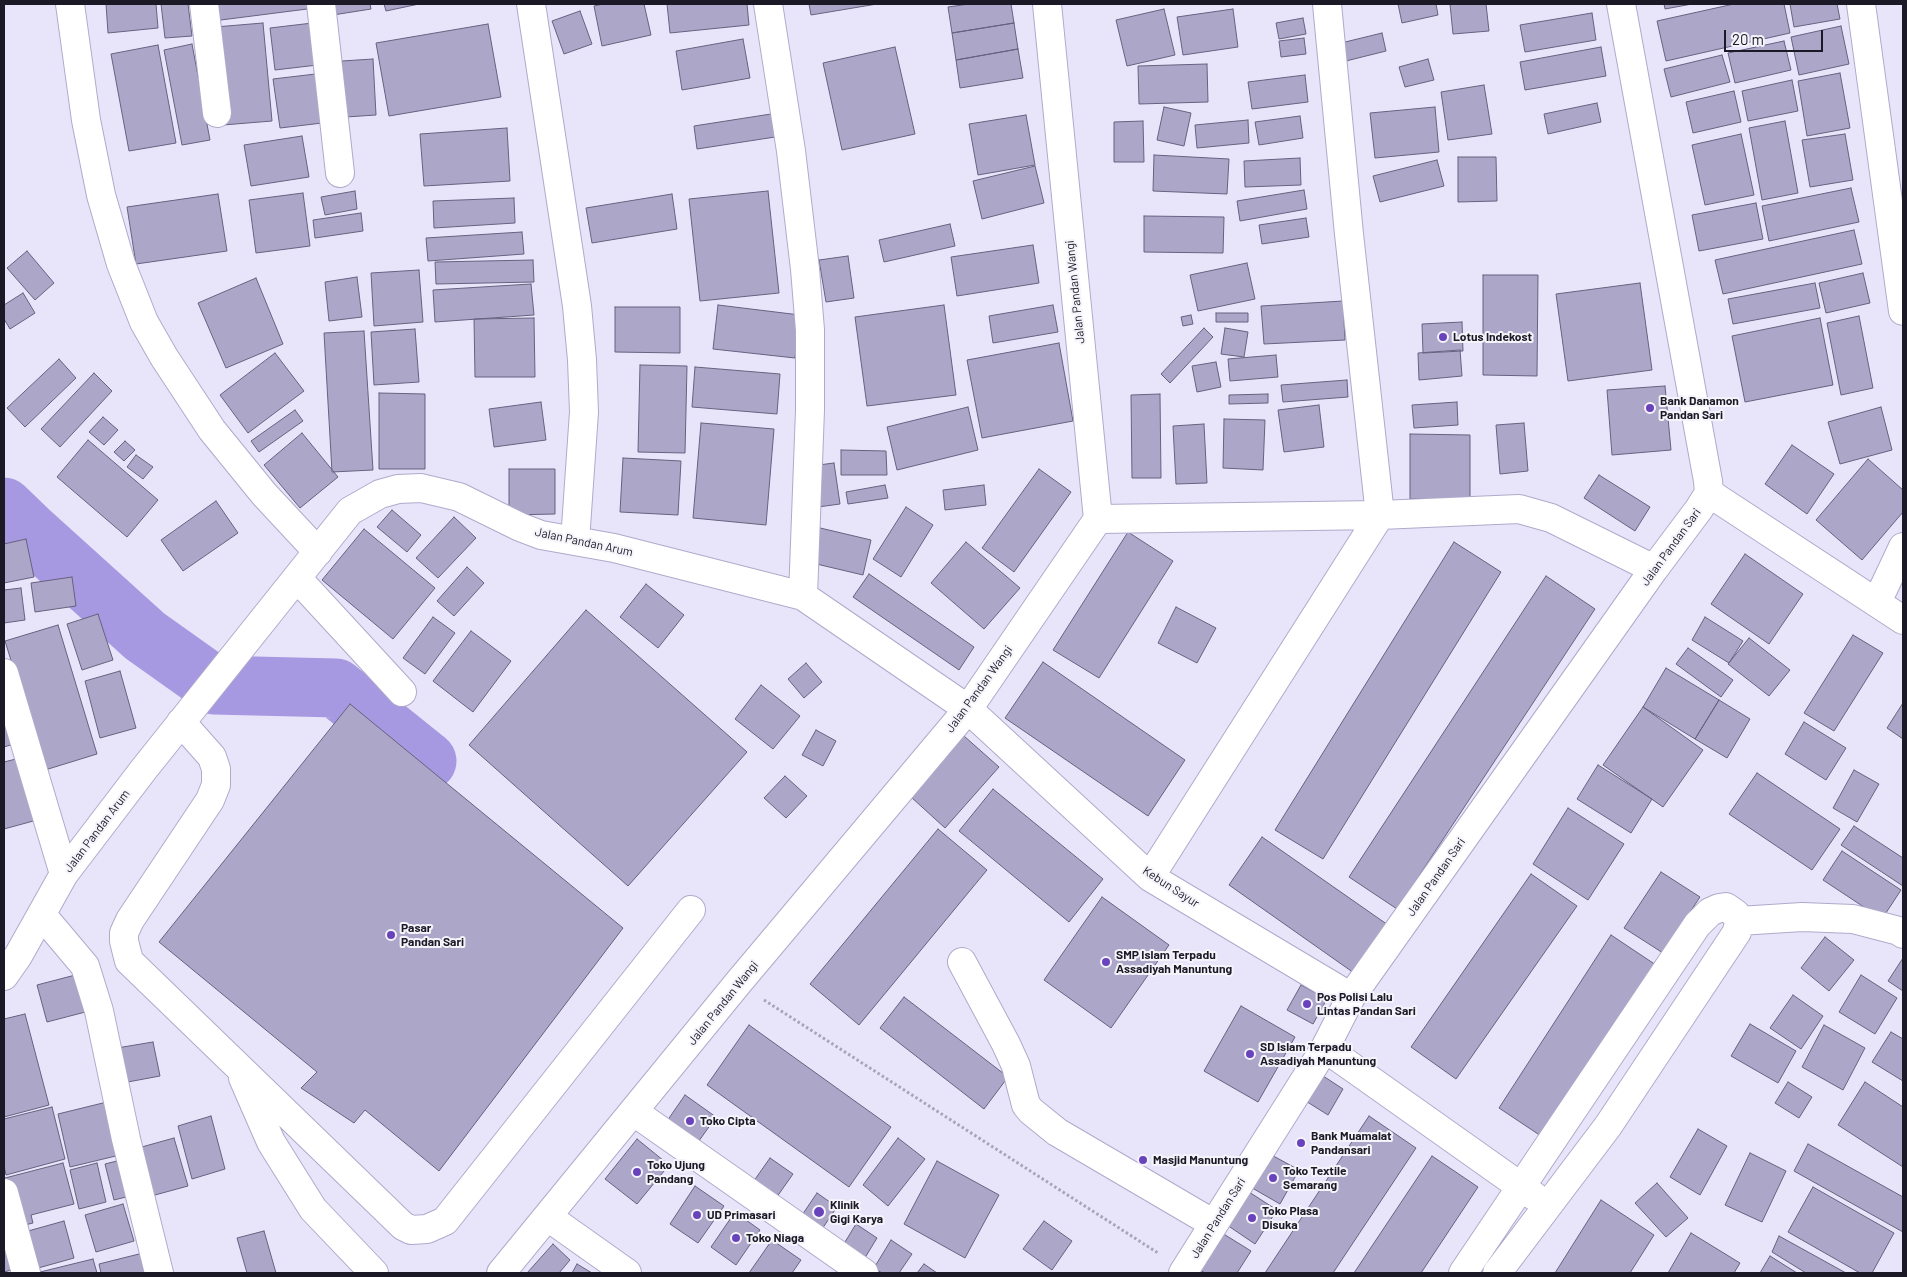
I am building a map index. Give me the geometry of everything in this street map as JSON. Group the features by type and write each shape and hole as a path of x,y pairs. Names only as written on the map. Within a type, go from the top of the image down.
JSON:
{"street":[{"path":"70,4 86,120 101,195 121,264 144,322 164,357 212,430 264,494 318,552"},
{"path":"204,4 216,113"},
{"path":"321,4 340,173"},
{"path":"531,4 570,261 582,360 584,412 575,541"},
{"path":"768,4 791,151 810,330 810,410 802,596"},
{"name":"Jalan Pandan Wangi","path":"501,1273 738,983 968,709 1098,518 1047,4"},
{"path":"1150,877 1380,515 1348,224 1327,4"},
{"path":"1621,4 1709,493 1903,620"},
{"path":"1861,4 1903,311"},
{"name":"Jalan Pandan Arum","path":"4,976 18,956 64,874 181,722 350,511 380,494 398,489 421,488 458,497 541,535 614,548 802,596 968,709"},
{"name":"Jalan Pandan Sari","path":"1184,1272 1325,1048 1351,997 1709,493"},
{"path":"1098,518 1380,515 1500,509 1535,512 1551,518 1654,569"},
{"path":"1877,602 1903,547"},
{"path":"297,578 402,692"},
{"path":"4,673 64,874"},
{"name":"Kebun Sayur","path":"968,709 1150,877 1351,997"},
{"path":"181,722 212,757 216,769 216,785 210,800 130,920 124,933 129,961 403,1226 418,1230 436,1226 445,1221 691,910"},
{"path":"1463,1273 1696,925 1710,912 1726,907 1736,914 1739,921 1737,932 1730,944 1608,1126 1497,1273"},
{"path":"42,915 85,966 99,1011 126,1138 159,1273"},
{"path":"1739,921 1802,917 1853,919 1899,931 1903,934"},
{"path":"962,962 1010,1052 1016,1066 1026,1105 1030,1110 1057,1132 1214,1224"},
{"path":"1325,1048 1548,1205"},
{"path":"238,1066 271,1142 313,1209 374,1273"},
{"path":"634,1112 864,1273"},
{"path":"4,1193 26,1273"},
{"path":"548,1217 626,1273"}],"path":[{"path":"738,983 1184,1272"}],"building":[{"path":"106,4 156,4 158,28 108,33"},
{"path":"161,4 188,4 192,36 165,38"},
{"path":"211,4 315,4 315,8 213,21"},
{"path":"331,4 370,4 371,9 333,15"},
{"path":"384,4 419,4 386,11"},
{"path":"603,4 644,4 651,35 602,46 594,6"},
{"path":"667,4 747,4 749,25 670,33"},
{"path":"809,4 877,4 811,15"},
{"path":"969,4 1011,4 1014,23 952,33 948,7"},
{"path":"1398,4 1436,4 1438,15 1402,23"},
{"path":"1450,4 1486,4 1489,31 1453,34"},
{"path":"1664,4 1692,4 1665,9"},
{"path":"1734,4 1784,4 1790,33 1666,61 1657,21"},
{"path":"1790,4 1837,4 1840,19 1794,27"},
{"path":"1164,9 1175,55 1127,66 1116,20"},
{"path":"1233,9 1238,47 1183,55 1177,17"},
{"path":"580,11 592,44 564,54 552,21"},
{"path":"1592,13 1596,40 1525,52 1520,25"},
{"path":"1303,18 1306,34 1279,39 1276,23"},
{"path":"321,22 326,64 275,70 270,28"},
{"path":"263,23 272,121 223,125 215,27"},
{"path":"1014,23 1018,49 956,60 952,33"},
{"path":"488,24 501,97 389,116 376,43"},
{"path":"1841,26 1849,64 1799,75 1791,37"},
{"path":"1382,33 1386,51 1342,62 1337,44"},
{"path":"1304,38 1306,54 1281,57 1279,41"},
{"path":"743,39 750,78 682,90 676,51"},
{"path":"1784,41 1791,70 1735,83 1728,53"},
{"path":"192,44 210,140 182,145 164,50"},
{"path":"158,45 176,143 129,151 111,54"},
{"path":"895,47 915,134 842,150 823,63"},
{"path":"1601,47 1606,76 1525,90 1520,62"},
{"path":"1018,49 1023,78 960,88 956,60"},
{"path":"1722,55 1730,82 1671,97 1664,69"},
{"path":"373,59 376,115 346,117 342,61"},
{"path":"1428,59 1434,80 1405,87 1399,67"},
{"path":"1207,64 1208,102 1139,104 1138,66"},
{"path":"324,73 331,122 280,128 273,79"},
{"path":"1840,73 1850,128 1807,136 1798,81"},
{"path":"1305,75 1308,102 1252,109 1248,82"},
{"path":"1792,80 1798,111 1748,121 1742,91"},
{"path":"1484,85 1492,134 1448,140 1441,92"},
{"path":"1734,91 1741,122 1693,133 1686,102"},
{"path":"1597,103 1601,122 1548,134 1544,114"},
{"path":"1164,107 1191,113 1184,146 1157,140"},
{"path":"1435,107 1439,152 1375,158 1370,113"},
{"path":"771,114 775,137 697,149 694,126"},
{"path":"1026,115 1035,165 978,175 969,124"},
{"path":"1300,116 1303,138 1259,145 1255,122"},
{"path":"1248,120 1249,143 1197,148 1195,125"},
{"path":"1143,121 1144,162 1114,162 1114,122"},
{"path":"1785,121 1798,193 1762,200 1749,128"},
{"path":"507,128 510,181 424,186 420,134"},
{"path":"1741,134 1754,195 1705,205 1692,145"},
{"path":"1845,134 1853,180 1810,187 1802,140"},
{"path":"302,136 309,177 251,186 244,145"},
{"path":"1154,155 1229,159 1227,194 1153,191"},
{"path":"1458,157 1496,157 1497,201 1458,202"},
{"path":"1300,158 1301,185 1245,187 1244,161"},
{"path":"1437,160 1444,186 1380,202 1373,176"},
{"path":"1035,166 1044,203 982,219 973,181"},
{"path":"1851,188 1859,222 1769,241 1762,206"},
{"path":"1304,190 1307,209 1240,221 1237,201"},
{"path":"355,191 357,209 325,215 321,197"},
{"path":"768,191 779,293 700,301 689,199"},
{"path":"303,193 310,246 256,253 249,200"},
{"path":"218,194 227,251 136,264 127,207"},
{"path":"672,194 677,229 592,243 586,208"},
{"path":"514,198 515,223 434,228 433,201"},
{"path":"1756,203 1763,239 1699,251 1692,215"},
{"path":"361,213 363,231 315,238 313,220"},
{"path":"1144,216 1224,217 1223,253 1144,252"},
{"path":"1306,218 1309,237 1262,244 1259,225"},
{"path":"950,224 955,246 884,262 879,240"},
{"path":"1854,230 1862,264 1723,294 1715,260"},
{"path":"522,232 524,254 428,261 426,238"},
{"path":"1033,245 1039,283 957,296 951,257"},
{"path":"27,251 54,283 35,300 7,268"},
{"path":"848,256 854,298 826,302 819,260"},
{"path":"533,260 534,282 436,284 435,262"},
{"path":"1247,263 1255,299 1198,311 1190,275"},
{"path":"419,270 423,322 374,326 371,273"},
{"path":"1863,273 1870,303 1826,313 1819,283"},
{"path":"1483,275 1538,275 1537,376 1483,375"},
{"path":"357,277 362,317 329,321 325,282"},
{"path":"256,278 283,344 226,368 198,303"},
{"path":"1640,283 1652,370 1568,381 1556,294"},
{"path":"1815,283 1820,308 1733,324 1728,299"},
{"path":"531,284 534,315 435,322 433,290"},
{"path":"23,293 35,313 10,329 4,319 4,305"},
{"path":"1343,301 1345,340 1264,344 1261,306"},
{"path":"718,305 800,315 795,358 713,349"},
{"path":"944,305 956,395 867,406 855,317"},
{"path":"1053,305 1058,332 993,343 989,316"},
{"path":"615,307 680,307 680,353 615,352"},
{"path":"1216,313 1248,313 1248,322 1216,322"},
{"path":"1191,315 1193,324 1183,326 1181,317"},
{"path":"1859,316 1873,388 1841,395 1827,323"},
{"path":"534,318 535,377 475,377 474,319"},
{"path":"1820,318 1833,385 1745,402 1732,336"},
{"name":"Lotus Indekost","path":"1462,322 1463,351 1423,353 1422,324"},
{"path":"1204,328 1213,337 1170,383 1161,374"},
{"path":"1225,328 1248,332 1244,357 1221,354"},
{"path":"415,329 419,382 374,385 371,332"},
{"path":"364,331 373,470 332,472 324,333"},
{"path":"1059,343 1073,421 982,438 967,360"},
{"path":"1460,350 1462,376 1419,380 1418,353"},
{"path":"275,353 304,391 248,433 220,395"},
{"path":"1276,355 1278,377 1230,381 1228,359"},
{"path":"59,359 76,378 25,427 7,408"},
{"path":"1216,362 1221,387 1197,392 1192,366"},
{"path":"640,365 687,366 685,453 638,452"},
{"path":"695,367 780,374 777,414 692,407"},
{"path":"94,373 112,391 60,447 41,429"},
{"path":"1347,380 1348,397 1283,402 1281,385"},
{"path":"1665,386 1671,450 1612,455 1607,390"},
{"path":"379,393 425,394 425,469 379,469"},
{"path":"1160,394 1161,478 1132,478 1131,395"},
{"path":"1268,394 1268,403 1229,404 1229,395"},
{"path":"541,402 546,440 494,447 489,409"},
{"path":"1457,402 1458,425 1414,428 1412,405"},
{"path":"1319,405 1324,447 1284,452 1278,410"},
{"path":"968,407 978,450 897,470 887,427"},
{"path":"1881,407 1892,450 1840,464 1828,422"},
{"path":"295,410 303,421 259,452 251,441"},
{"path":"103,417 118,430 104,445 89,432"},
{"path":"1224,419 1265,420 1263,470 1223,468"},
{"path":"701,423 774,429 766,525 693,518"},
{"path":"1524,423 1528,471 1500,474 1496,425"},
{"path":"1204,424 1207,483 1176,484 1173,426"},
{"path":"302,433 338,477 300,508 264,465"},
{"path":"1410,434 1470,435 1470,499 1410,499"},
{"path":"88,440 158,500 127,537 57,477"},
{"path":"125,441 135,450 124,461 114,452"},
{"path":"1792,445 1834,474 1807,514 1765,484"},
{"path":"841,450 886,451 887,475 841,475"},
{"path":"136,455 153,467 143,479 127,467"},
{"path":"623,458 681,461 678,515 620,512"},
{"path":"1868,459 1903,490 1903,512 1862,560 1816,520"},
{"path":"834,463 840,504 818,507 811,466"},
{"path":"509,469 555,469 555,514 509,515"},
{"path":"1039,469 1071,492 1014,572 982,548"},
{"path":"1599,475 1650,507 1635,531 1584,498"},
{"path":"885,485 888,498 848,504 846,492"},
{"path":"984,485 986,505 945,510 943,490"},
{"path":"216,501 238,533 183,571 161,540"},
{"path":"906,507 933,525 901,577 873,559"},
{"path":"392,510 421,535 407,552 377,527"},
{"path":"454,517 476,538 438,578 416,558"},
{"path":"816,527 871,540 863,575 808,562"},
{"path":"364,529 435,588 393,639 322,580"},
{"path":"1128,532 1173,561 1099,678 1053,650"},
{"path":"26,539 34,577 4,583 4,544"},
{"path":"966,542 1020,588 984,629 931,583"},
{"path":"1454,542 1501,572 1323,859 1275,830"},
{"path":"1745,554 1803,594 1769,644 1711,604"},
{"path":"467,567 484,583 454,616 437,601"},
{"path":"869,574 974,647 959,670 853,597"},
{"path":"1546,576 1595,609 1397,909 1349,877"},
{"path":"72,577 76,606 35,612 31,583"},
{"path":"646,584 684,615 658,648 620,617"},
{"path":"21,588 25,620 4,623 4,590"},
{"path":"1176,607 1216,628 1197,663 1158,643"},
{"path":"586,610 747,752 628,886 469,745"},
{"path":"98,614 113,660 82,670 67,624"},
{"path":"433,617 455,633 425,674 403,658"},
{"path":"1705,617 1743,641 1729,663 1692,640"},
{"path":"58,625 97,754 45,770 5,641"},
{"path":"471,631 511,661 473,712 433,681"},
{"path":"1853,635 1883,653 1834,731 1804,713"},
{"path":"1749,638 1790,670 1769,696 1728,664"},
{"path":"1688,648 1733,680 1721,697 1676,664"},
{"path":"1043,662 1185,760 1148,816 1005,718"},
{"path":"806,663 822,682 804,698 788,679"},
{"path":"1666,668 1719,700 1695,739 1643,707"},
{"path":"120,671 136,728 100,738 85,681"},
{"path":"4,685 20,742 4,747"},
{"path":"761,685 800,716 773,749 735,719"},
{"path":"1719,700 1750,719 1727,758 1695,739"},
{"path":"1903,703 1903,739 1887,728"},
{"name":"Pasar Pandan Sari","path":"350,704 623,928 439,1171 365,1110 354,1123 301,1088 317,1072 159,942"},
{"path":"1643,707 1703,750 1663,807 1603,765"},
{"path":"1804,722 1846,748 1826,780 1785,754"},
{"path":"816,730 836,741 823,766 802,755"},
{"path":"964,736 999,767 945,828 911,797"},
{"path":"20,758 37,820 4,829 4,762"},
{"path":"1598,765 1652,799 1631,833 1577,799"},
{"path":"1854,770 1879,784 1857,822 1833,808"},
{"path":"1757,773 1840,829 1812,870 1729,814"},
{"path":"785,776 807,796 786,818 764,798"},
{"path":"993,789 1103,879 1069,922 959,831"},
{"path":"1568,808 1624,844 1588,900 1533,864"},
{"path":"1854,826 1903,858 1903,886 1841,845"},
{"path":"938,829 987,870 859,1025 810,984"},
{"path":"1262,837 1388,925 1354,973 1229,885"},
{"path":"1842,851 1901,890 1882,919 1823,880"},
{"path":"1661,872 1700,897 1663,953 1624,928"},
{"path":"1531,874 1577,906 1456,1079 1411,1047"},
{"name":"SMP Islam Terpadu Assadiyah Manuntung","path":"1102,897 1169,945 1111,1028 1044,980"},
{"path":"1611,935 1659,967 1547,1140 1499,1108"},
{"path":"1825,937 1854,960 1829,991 1801,968"},
{"path":"1903,958 1903,991 1888,981"},
{"path":"83,973 93,1010 47,1022 37,985"},
{"path":"1861,975 1897,998 1875,1034 1839,1012"},
{"name":"Pos Polisi Lalu Lintas Pandan Sari","path":"1301,985 1327,999 1313,1024 1287,1010"},
{"path":"1793,995 1823,1016 1801,1049 1770,1028"},
{"path":"904,997 1008,1077 984,1109 880,1028"},
{"name":"SD Islam Terpadu Assadiyah Manuntung","path":"1241,1006 1295,1037 1258,1102 1204,1071"},
{"path":"25,1014 49,1105 4,1117 4,1019"},
{"path":"1750,1024 1796,1051 1778,1083 1731,1056"},
{"path":"749,1025 891,1127 849,1187 707,1085"},
{"path":"1824,1025 1865,1048 1843,1090 1802,1067"},
{"path":"1891,1032 1903,1039 1903,1081 1872,1062"},
{"path":"153,1042 160,1076 117,1084 111,1049"},
{"path":"1317,1072 1343,1089 1328,1115 1301,1098"},
{"path":"1788,1082 1812,1097 1799,1118 1775,1103"},
{"path":"1865,1082 1903,1107 1903,1167 1838,1125"},
{"name":"Toko Cipta","path":"685,1095 716,1117 696,1145 665,1124"},
{"path":"111,1101 124,1154 70,1167 58,1114"},
{"path":"52,1107 65,1159 6,1175 4,1166 4,1119"},
{"path":"211,1116 225,1169 192,1179 178,1126"},
{"path":"1369,1116 1416,1148 1333,1273 1265,1273"},
{"path":"1698,1129 1727,1146 1700,1195 1670,1177"},
{"path":"174,1138 188,1186 144,1198 131,1150"},
{"path":"898,1138 925,1159 888,1206 863,1185"},
{"name":"Toko Ujung Pandang","path":"637,1139 669,1165 637,1204 605,1179"},
{"path":"1808,1144 1903,1197 1903,1232 1794,1171"},
{"name":"Toko Textile Semarang","path":"1266,1152 1299,1170 1280,1204 1247,1185"},
{"path":"1750,1153 1786,1171 1762,1222 1725,1205"},
{"path":"1432,1156 1478,1187 1421,1273 1354,1273"},
{"path":"770,1158 793,1174 774,1201 751,1185"},
{"path":"117,1161 126,1197 114,1200 105,1164"},
{"path":"937,1161 999,1195 965,1258 904,1224"},
{"path":"63,1163 74,1204 31,1215 33,1223 17,1227 5,1178"},
{"path":"97,1163 106,1202 79,1209 70,1170"},
{"path":"1657,1183 1688,1218 1666,1237 1635,1203"},
{"name":"UD Primasari","path":"695,1186 724,1206 698,1243 670,1224"},
{"path":"1813,1187 1894,1233 1872,1273 1860,1273 1788,1232"},
{"name":"Toko Plasa Disuka","path":"1249,1192 1277,1210 1255,1244 1227,1225"},
{"name":"Klinik Gigi Karya","path":"817,1193 837,1207 820,1232 800,1218"},
{"path":"1601,1200 1654,1235 1630,1273 1555,1273"},
{"path":"123,1204 134,1241 96,1252 85,1215"},
{"name":"Toko Niaga","path":"735,1212 760,1230 736,1265 711,1247"},
{"path":"64,1221 74,1258 31,1270 21,1233"},
{"path":"1044,1221 1072,1241 1052,1270 1023,1249"},
{"path":"856,1224 877,1238 863,1261 842,1247"},
{"path":"264,1231 276,1273 247,1273 237,1238"},
{"path":"1222,1233 1251,1251 1237,1273 1205,1273 1200,1270"},
{"path":"1691,1233 1740,1263 1734,1273 1668,1273"},
{"path":"1779,1236 1846,1273 1806,1273 1772,1252"},
{"path":"4,1237 19,1268 4,1272"},
{"path":"772,1240 801,1260 792,1273 749,1273"},
{"path":"891,1240 912,1254 899,1273 882,1273 874,1268"},
{"path":"553,1244 570,1260 559,1273 527,1273"},
{"path":"143,1253 148,1273 101,1273 99,1264"},
{"path":"1770,1256 1797,1273 1760,1273"},
{"path":"93,1259 97,1273 36,1273"},
{"path":"577,1264 592,1273 572,1273"},
{"path":"924,1264 937,1273 917,1273"}],"waterway":[{"path":"4,507 145,636 214,685 336,688 427,761"}],"place":[{"name":"Lotus Indekost","path":"1443,337"},
{"name":"Bank Danamon Pandan Sari","path":"1650,408"},
{"name":"Pasar Pandan Sari","path":"391,935"},
{"name":"SMP Islam Terpadu Assadiyah Manuntung","path":"1106,962"},
{"name":"Pos Polisi Lalu Lintas Pandan Sari","path":"1307,1004"},
{"name":"SD Islam Terpadu Assadiyah Manuntung","path":"1250,1054"},
{"name":"Toko Cipta","path":"690,1121"},
{"name":"Bank Muamalat Pandansari","path":"1301,1143"},
{"name":"Masjid Manuntung","path":"1143,1160"},
{"name":"Toko Ujung Pandang","path":"637,1172"},
{"name":"Toko Textile Semarang","path":"1273,1178"},
{"name":"Klinik Gigi Karya","path":"819,1212"},
{"name":"UD Primasari","path":"697,1215"},
{"name":"Toko Plasa Disuka","path":"1252,1218"},
{"name":"Toko Niaga","path":"736,1238"}]}
